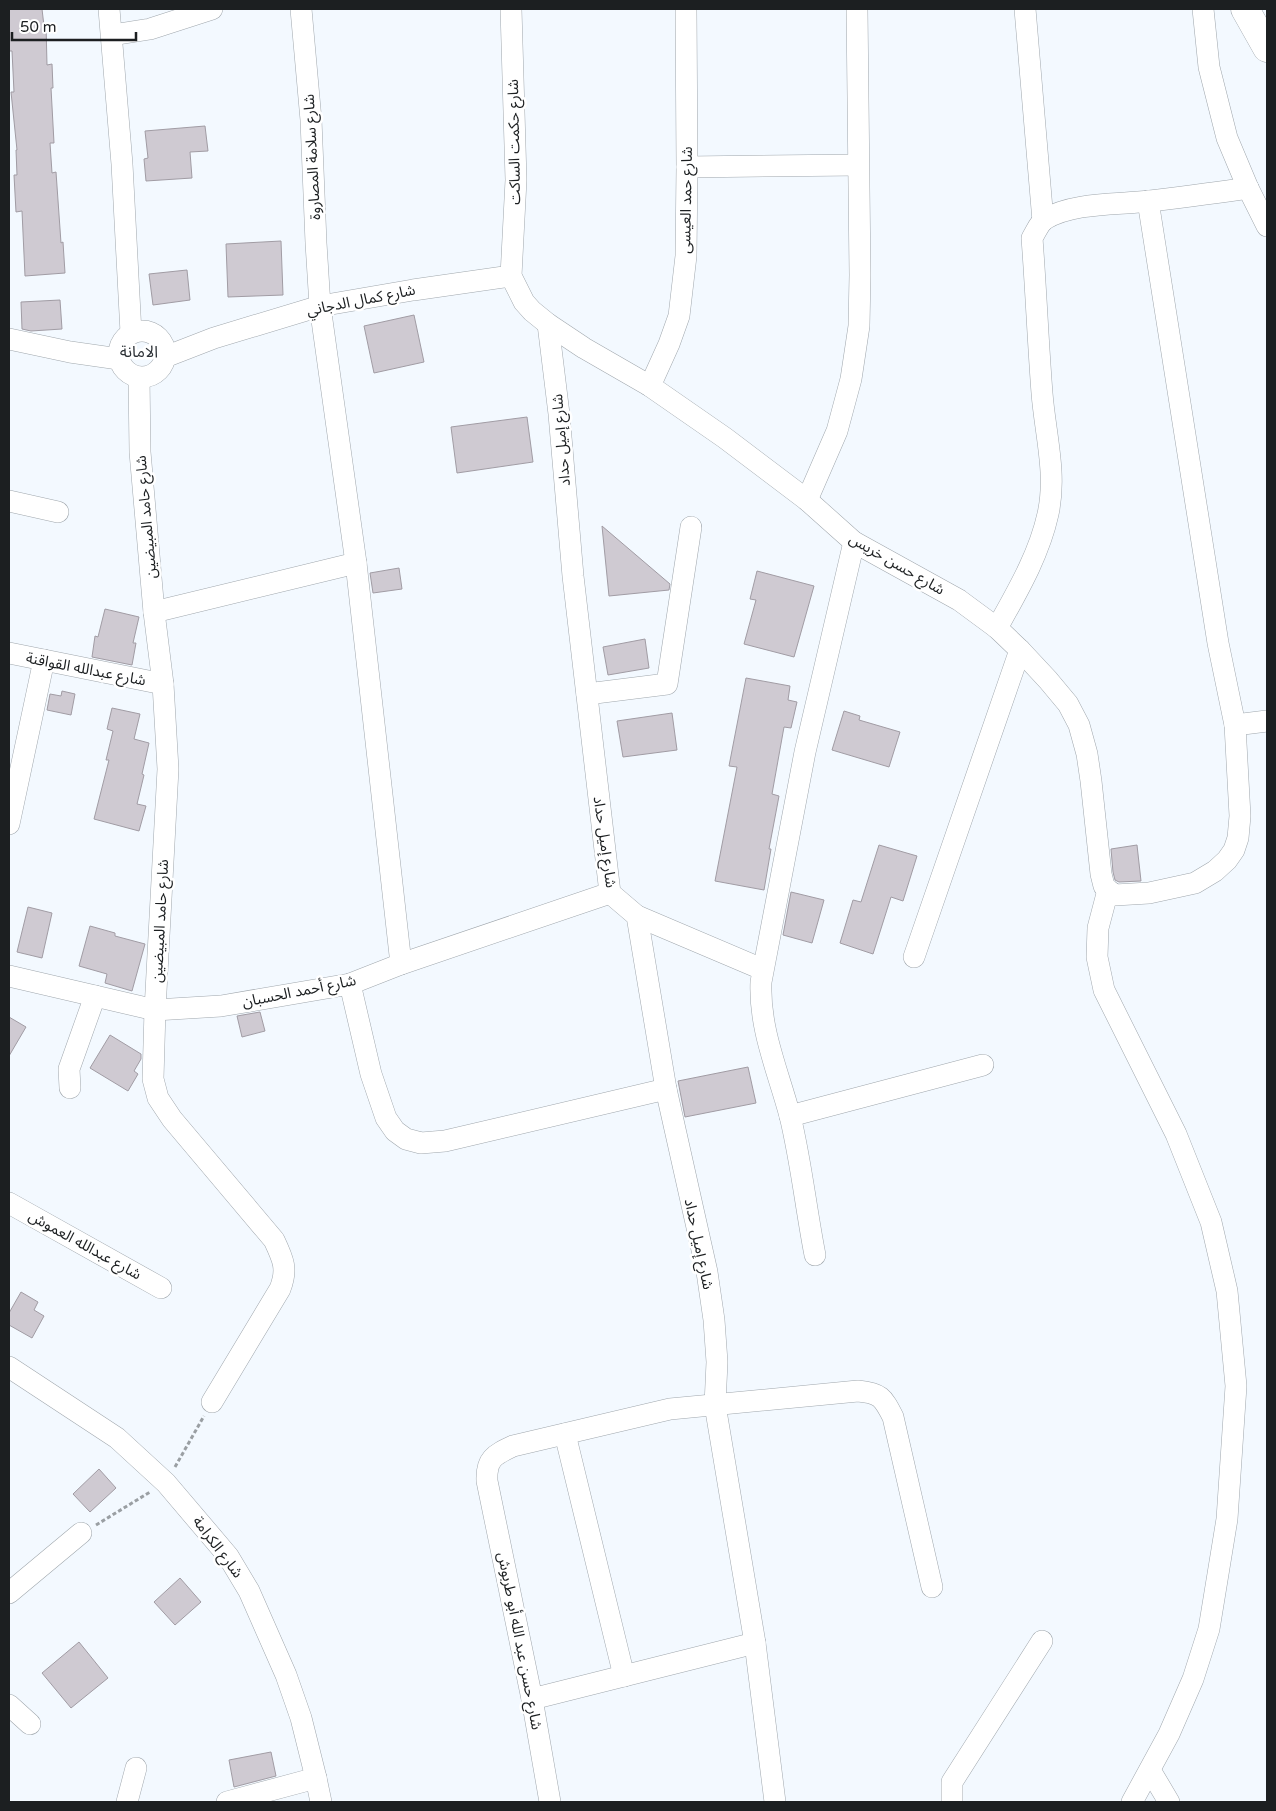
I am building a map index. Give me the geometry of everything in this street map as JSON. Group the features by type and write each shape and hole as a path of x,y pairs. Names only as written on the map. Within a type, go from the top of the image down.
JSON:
{"highway":[{"path":"1245,9 1267,48"}],"street":[{"path":"109,9 132,333"},
{"path":"112,35 150,29 212,9"},
{"name":"شارع سلامة المصاروة","path":"301,9 311,120 320,306 356,563 401,964"},
{"name":"شارع حكمت الساكت","path":"511,9 516,180 511,276"},
{"name":"شارع حمد العيسى","path":"650,386 670,344 679,316 686,256 686,9"},
{"path":"807,500 837,431 851,379 858,326 860,275 857,9"},
{"path":"1025,9 1043,221"},
{"path":"1203,9 1209,68 1227,138 1248,188 1267,226"},
{"path":"687,167 858,164"},
{"path":"997,628 1023,580 1040,540 1048,514 1052,488 1042,394 1032,238 1043,221 1059,213 1085,207 1148,202 1248,188"},
{"path":"1104,882 1115,895 1130,895 1195,883 1227,860 1234,850 1238,838 1240,816 1234,725 1218,643 1148,202"},
{"name":"شارع كمال الدجاني","path":"163,349 214,338 320,306 511,276"},
{"name":"شارع حسن خريس","path":"511,276 524,302 548,324 584,348 650,386 725,438 807,500 854,542 959,600 997,628 1020,650 1068,704 1079,726 1087,754 1104,882"},
{"name":"شارع إميل حداد","path":"548,324 573,576 610,893 637,916 666,1089 706,1272 716,1345 715,1404 754,1643 775,1802"},
{"path":"138,330 151,332 163,349 164,363 156,372 145,377 128,373 119,359 119,350 122,342 138,330"},
{"path":"9,339 70,352 119,359"},
{"name":"شارع حامد المبيضين","path":"139,377 140,452 154,612 163,684 167,786 153,1079 158,1098 172,1119 274,1240 285,1269 280,1289 212,1402"},
{"path":"9,501 58,512"},
{"path":"587,694 667,684 691,527"},
{"path":"815,1255 790,1116 766,1036 760,1000 762,969 806,752 854,542"},
{"path":"154,612 356,563"},
{"path":"914,957 1020,650"},
{"name":"شارع عبدالله القواقنة","path":"9,653 163,684"},
{"path":"9,824 44,660"},
{"path":"1234,725 1267,721"},
{"path":"1104,882 1097,948 1104,990 1176,1134 1211,1222 1227,1291 1236,1386 1227,1519 1209,1629 1190,1686 1169,1734 1132,1802"},
{"name":"شارع أحمد الحسبان","path":"9,976 155,1010 221,1006 350,984 401,964 610,893"},
{"path":"637,916 762,969"},
{"path":"350,984 371,1074 386,1118 395,1131 406,1139 421,1143 445,1140 666,1089"},
{"path":"70,1088 69,1069 95,996"},
{"path":"790,1116 983,1065"},
{"name":"شارع عبدالله العموش","path":"9,1203 160,1288"},
{"name":"شارع الكرامة","path":"12,1374 117,1438 166,1483 228,1556 249,1591 286,1675 301,1718 321,1802"},
{"path":"624,1676 565,1434 670,1409 858,1391 879,1395 886,1402 893,1417 932,1588"},
{"name":"شارع حسن عبد الله أبو طربوش","path":"550,1802 532,1699 487,1481 487,1469 490,1461 513,1446 565,1434"},
{"path":"9,1593 81,1534"},
{"path":"952,1802 952,1782 1042,1641"},
{"path":"532,1699 754,1643"},
{"path":"9,1705 30,1724"},
{"path":"127,1802 136,1768"},
{"path":"1150,1770 1169,1802"},
{"path":"227,1802 316,1778"}],"path":[{"path":"81,1534 166,1483 212,1402"}],"building":[{"path":"9,9 42,9 44,26 46,25 47,65 52,64 53,88 51,88 54,143 50,143 52,173 56,172 65,273 25,276 22,211 16,212 14,175 17,175 17,150 11,92 14,92 12,51 9,51"},
{"path":"205,126 208,151 190,152 192,178 146,181 144,159 148,158 145,131"},
{"path":"281,241 283,295 228,297 226,244"},
{"path":"187,270 190,300 153,305 149,274"},
{"path":"60,300 62,329 31,331 22,329 21,302"},
{"path":"414,315 424,362 374,373 364,326"},
{"path":"527,417 533,462 457,473 451,427"},
{"path":"602,526 670,584 669,590 609,596"},
{"path":"399,568 402,589 373,593 370,573"},
{"path":"757,571 814,586 794,657 744,644 756,600 750,599"},
{"path":"105,609 139,617 133,643 136,643 132,665 92,657 95,636 98,637"},
{"path":"645,639 649,668 608,675 603,647"},
{"path":"746,678 790,686 788,700 797,702 791,728 784,727 772,794 779,796 769,849 771,849 764,890 715,881 737,767 729,766"},
{"path":"62,691 75,694 71,715 47,710 50,694 61,696"},
{"path":"112,708 140,714 134,739 149,743 137,804 146,806 139,831 94,819 109,760 106,760 113,731 107,729"},
{"path":"844,711 860,716 859,720 900,732 889,767 832,750"},
{"path":"672,713 677,750 623,757 617,721"},
{"path":"879,845 917,856 903,901 891,897 873,954 840,943 853,900 861,902"},
{"path":"1137,845 1141,881 1119,882 1115,880 1111,849"},
{"path":"791,892 824,900 812,943 783,935"},
{"path":"28,907 52,913 42,958 17,952"},
{"path":"90,926 115,933 115,936 145,944 132,991 105,983 107,974 79,966"},
{"path":"260,1012 265,1031 242,1037 237,1016"},
{"path":"9,1017 26,1027 9,1056"},
{"path":"110,1035 141,1054 141,1059 134,1071 138,1074 128,1091 90,1068"},
{"path":"748,1067 756,1103 685,1117 678,1081"},
{"path":"21,1292 38,1302 34,1310 44,1316 32,1338 9,1325 9,1313"},
{"path":"99,1469 116,1488 90,1512 73,1494"},
{"path":"180,1578 201,1602 175,1625 154,1602"},
{"path":"79,1642 108,1678 71,1708 42,1673"},
{"path":"271,1752 276,1776 234,1787 229,1760"}],"district":[{"name":"الامانة","path":"139,351"}]}
